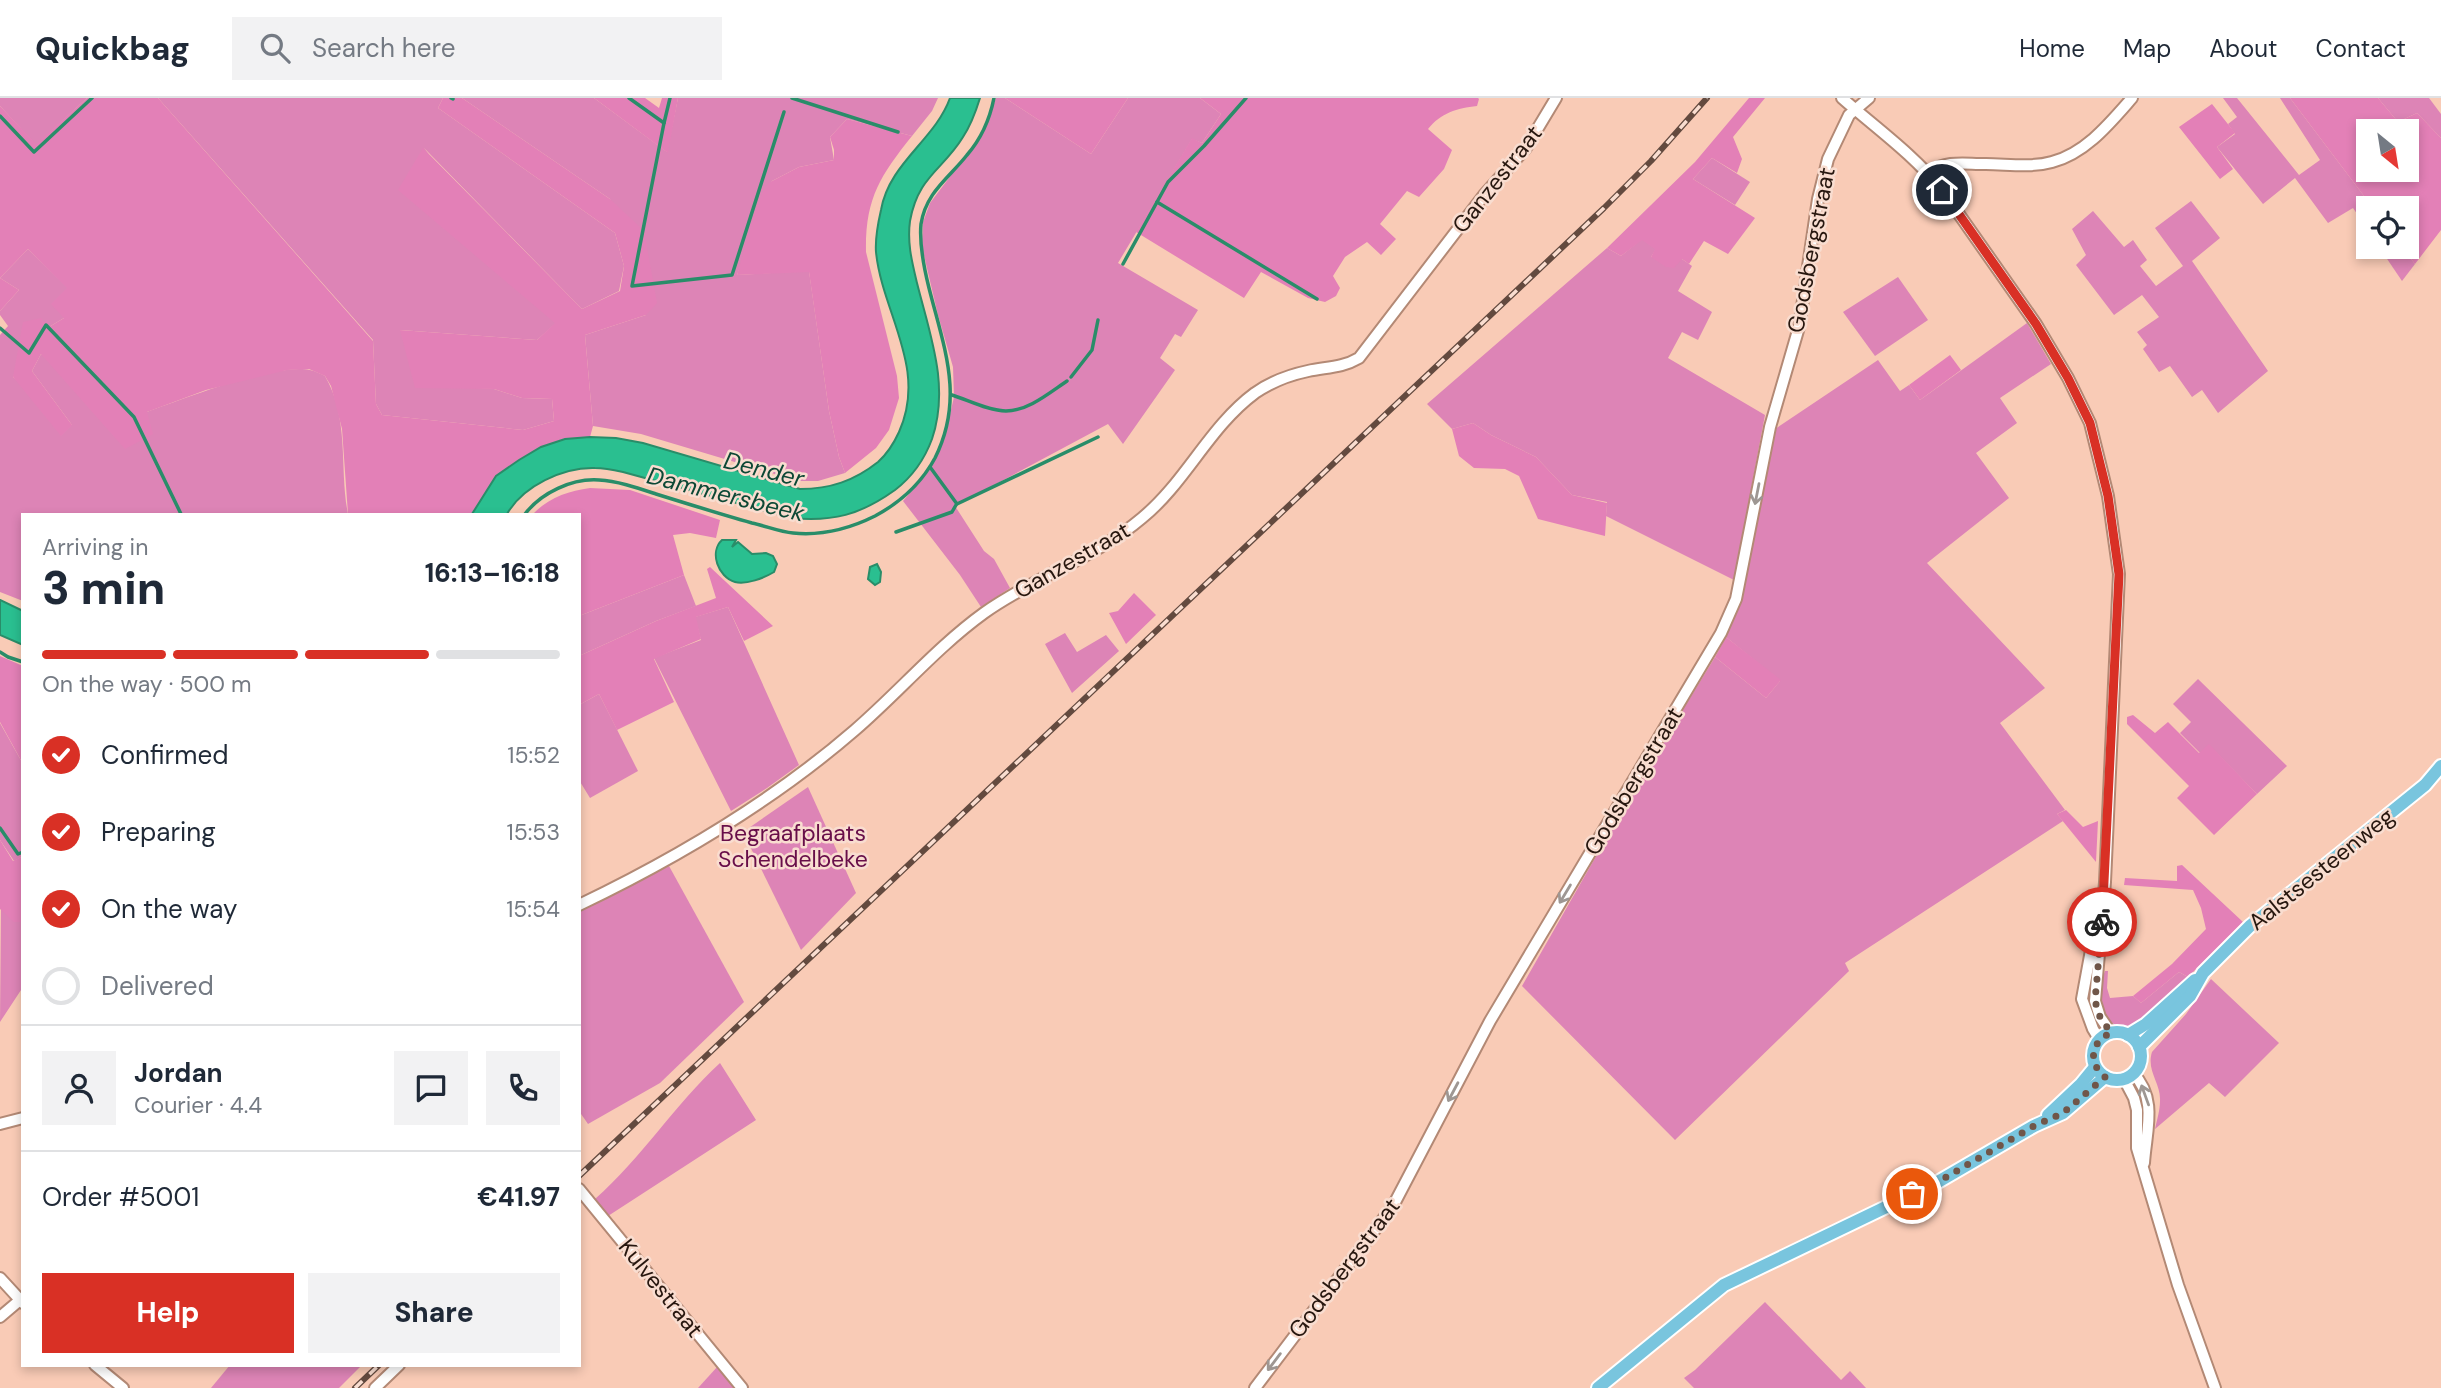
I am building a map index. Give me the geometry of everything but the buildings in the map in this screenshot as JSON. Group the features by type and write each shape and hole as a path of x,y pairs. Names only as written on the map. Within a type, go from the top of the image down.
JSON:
{"main road":[{"name":"Aalstsesteenweg","path":"2128,1035 2146,1024 2250,926 2425,785 2441,766"},
{"name":"Aalstsesteenweg","path":"2139,1047 2190,996 2203,973"},
{"path":"2128,1035 2139,1047 2139,1065 2128,1076 2117,1080 2105,1077 2095,1067 2093,1052 2105,1036 2128,1035"},
{"path":"2034,1126 2081,1084 2095,1067"},
{"path":"1598,1388 1724,1285 1936,1183 2034,1126 2063,1113 2105,1077"}],"street":[{"name":"Ganzestraat","path":"581,904 639,876 769,796 855,730 984,613 1014,593 1132,527 1172,489 1221,425 1256,393 1289,375 1339,367 1359,358 1484,195 1526,148 1556,98"},
{"path":"1842,98 1928,172 2002,273 2062,367 2090,423 2108,496 2119,574 2105,882 2095,1001 2105,1036"},
{"path":"1854,109 1869,98"},
{"path":"1928,172 1944,163 2026,165 2052,162 2093,140 2132,98"},
{"name":"Godsbergstraat","path":"1255,1388 1393,1206 1490,1021 1721,632 1736,599 1770,427 1799,327 1818,199 1829,159 1842,127 1854,109"},
{"path":"2128,1076 2138,1124 2137,1148 2178,1285 2215,1388"},
{"path":"0,1124 21,1119"},
{"name":"Kulvestraat","path":"581,1192 742,1388"},
{"path":"581,1208 589,1202"},
{"path":"0,1278 21,1302 0,1317"},
{"path":"97,1367 123,1388"},
{"path":"375,1388 398,1367"}],"green space":[{"path":"0,98 87,98 36,145 0,106"},
{"path":"158,98 443,98 438,108 615,233 624,266 619,291 582,309 424,148 556,323 537,340 400,330 466,387 494,389 522,398 552,399 554,421 523,430 382,415 376,404 373,340"},
{"path":"462,98 594,98 667,152 678,98 938,98 932,111 912,136 847,119 830,137 834,160 799,167 772,181 737,275 809,271 829,411 845,473 818,481 798,481 641,434 593,426 585,335 646,315 610,199"},
{"path":"996,98 1005,98 1091,154 1128,98 1200,98 1221,114 1202,143 1192,139 1118,263 1198,310 1181,337 1175,334 1160,358 1175,370 1123,444 1108,424 955,506 984,551 994,559 1010,588 981,607 903,501 928,472 944,440 954,397 953,367 922,247 923,222 930,203 983,133"},
{"path":"2223,98 2237,98 2299,175 2320,160 2280,98 2290,98 2364,196 2356,196 2356,212 2353,208 2328,223 2295,178 2263,204 2217,147 2235,134 2228,124 2237,117"},
{"path":"2378,98 2429,98 2441,114 2441,138 2417,113 2404,119 2396,119"},
{"path":"1712,158 1750,182 1735,205 1693,179"},
{"path":"2191,201 2220,238 2192,261 2268,371 2218,413 2202,390 2192,397 2170,366 2159,372 2143,349 2147,345 2137,332 2159,317 2142,295 2114,315 2076,265 2086,255 2072,229 2093,211 2124,247 2133,240 2147,260 2140,266 2156,286 2183,266 2155,228"},
{"path":"1642,239 1656,249 1651,257 1682,259 1692,266 1678,291 1712,312 1698,340 1682,332 1668,358 1765,415 1734,580 1606,516 1607,502 1572,495 1536,457 1473,423 1452,429 1427,404 1607,248 1621,256"},
{"path":"28,249 68,288 64,318 49,327 13,377 72,425 32,371 41,354 147,412 205,391 276,372 310,370 325,376 333,392 341,427 348,513 21,513 21,600 0,592 0,335 8,326 0,311 19,290 0,278"},
{"path":"2387,259 2411,259 2415,264 2402,281"},
{"path":"1898,277 1928,320 1875,356 1843,312"},
{"path":"2027,323 2051,364 2000,398 2017,423 1976,453 2009,498 1927,563 2045,688 2000,723 2065,810 2057,814 2063,821 1845,963 1849,971 1675,1140 1522,986 1631,795 1715,657 1766,698 1780,681 1726,637 1742,594 1775,429 1878,360 1900,391 1909,385 1920,400"},
{"path":"684,575 696,606 581,655 581,615"},
{"path":"728,607 799,765 731,811 654,658 701,640 695,617"},
{"path":"1065,633 1077,652 1106,635 1119,651 1072,693 1045,644"},
{"path":"2198,679 2287,766 2257,794 2209,745 2200,753 2180,733 2191,722 2173,704"},
{"path":"599,694 638,771 590,798 581,783 581,704"},
{"path":"0,723 21,760 21,857 14,861 0,840"},
{"name":"Begraafplaats Schendelbeke","path":"808,787 856,893 801,950 743,832"},
{"path":"669,866 744,1002 660,1083 588,1124 581,1114 581,911"},
{"path":"1,907 21,922 21,990 0,1022"},
{"path":"2105,971 2108,971 2107,988 2110,998 2133,996 2141,1003 2179,972 2188,977 2143,1022 2126,1029 2109,1020 2101,1007 2100,990"},
{"path":"2211,979 2279,1043 2225,1097 2209,1083 2155,1129 2160,1095 2152,1071 2152,1052 2186,1014"},
{"path":"720,1063 756,1120 608,1216 595,1199"},
{"path":"1765,1302 1841,1380 1850,1371 1866,1388 1694,1388 1684,1378"},
{"path":"718,1366 736,1388 698,1388"},
{"path":"228,1367 360,1367 339,1388 211,1388"}],"shaded area":[{"path":"87,98 158,98 373,341 376,404 382,415 523,430 554,421 552,399 522,398 494,389 415,388 400,330 537,340 555,323 398,190 423,148 582,309 620,291 624,266 615,233 438,108 443,98 462,98 610,199 644,231 657,303 646,315 585,335 593,426 590,437 565,439 496,476 473,513 348,513 342,429 331,386 325,376 309,369 287,370 206,390 147,412 153,434 125,449 41,354 32,371 72,425 61,436 13,377 23,322 41,318 49,327 64,318 51,304 67,288 28,249 0,278 0,106 36,144"},
{"path":"594,98 645,98 659,108 662,98 678,98 668,153"},
{"path":"1005,98 1128,98 1091,154"},
{"path":"1200,98 1479,99 1477,106 1450,112 1428,129 1452,150 1444,169 1419,197 1407,191 1380,224 1396,239 1381,255 1367,242 1345,257 1333,276 1340,288 1336,296 1325,302 1308,298 1261,272 1244,298 1136,232 1192,138 1202,143 1221,114"},
{"path":"1749,98 1765,98 1733,137 1742,159 1737,173 1712,158 1693,179 1755,218 1728,254 1704,241 1689,264 1682,259 1674,268 1666,267 1651,257 1655,249 1642,240 1621,256 1607,248 1695,162"},
{"path":"2290,98 2378,98 2396,119 2356,119 2356,182 2419,182 2419,119 2404,119 2417,113 2441,138 2441,230 2419,259 2419,196 2364,196"},
{"path":"2212,104 2235,133 2217,147 2233,169 2220,179 2179,127"},
{"path":"847,119 912,136 883,176 872,203 866,233 866,252 897,376 899,398 889,430 876,448 845,473 829,411 809,272 737,275 764,189 772,181 799,167 834,160 830,137"},
{"path":"0,278 19,290 0,311"},
{"path":"1950,355 1961,370 1920,400 1909,385"},
{"path":"1473,423 1536,457 1572,495 1607,503 1605,536 1538,519 1519,476 1505,469 1474,468 1459,456 1452,429"},
{"path":"590,488 630,490 720,520 716,538 690,533 673,535 684,575 581,615 581,513 534,513 559,496"},
{"path":"710,567 773,626 744,641 728,607 696,617 701,639 654,659 674,702 617,730 599,694 581,704 581,655 656,621 716,598 707,569"},
{"path":"1134,593 1156,615 1126,644 1109,613 1118,611"},
{"path":"1726,637 1781,680 1766,698 1715,657"},
{"path":"0,656 21,665 21,760 0,722"},
{"path":"2133,715 2155,733 2168,722 2199,753 2209,744 2257,794 2214,835 2177,798 2189,786 2127,724 2127,717"},
{"path":"2066,810 2083,827 2098,821 2096,862 2057,814"},
{"path":"0,840 13,861 21,857 21,922 14,922 0,909"},
{"path":"2182,865 2243,922 2188,977 2179,972 2141,1003 2133,996 2172,964 2206,929 2193,890 2124,885 2125,878 2177,881 2177,866"}],"water":[{"path":"950,98 980,98 963,137 925,183 910,221 911,252 936,361 939,400 929,446 917,467 901,485 882,499 858,511 820,519 806,519 791,518 623,472 602,468 583,469 557,475 533,487 508,513 473,513 496,476 541,447 565,439 616,438 643,443 800,489 841,483 878,462 899,432 907,408 908,385 901,341 880,275 876,236 886,193 893,179 943,113"},
{"path":"722,540 736,540 732,547 738,542 752,554 766,553 773,556 777,564 774,572 750,582 739,583 729,579 717,564 716,551"},
{"path":"877,564 881,572 880,582 875,585 868,579 870,567"},
{"path":"0,600 21,610 21,644 0,635"}],"waterway":[{"path":"0,116 34,152 92,98"},
{"path":"629,98 664,123 670,98"},
{"path":"792,98 898,132"},
{"name":"Dammersbeek","path":"526,513 548,493 558,488 599,480 628,485 778,530 815,533 846,528 865,521 910,492 935,458 944,436 950,394 945,352 924,264 921,224 933,194 981,135 994,98"},
{"path":"1123,264 1168,182 1246,98"},
{"path":"664,123 632,286 732,275 784,112"},
{"path":"1157,202 1317,299"},
{"path":"1071,377 1092,350 1098,320"},
{"path":"0,328 29,353 46,325 134,417 181,513"},
{"path":"952,395 1006,411 1038,401 1067,381"},
{"path":"930,467 957,504 1098,437"},
{"path":"896,532 952,512 956,505"},
{"name":"Dammersbeek","path":"0,652 21,661"},
{"path":"0,828 18,854 21,853"}],"railway":[{"path":"581,1174 1604,208 1651,161 1707,98"},
{"path":"355,1388 377,1367"}],"way so far":[{"path":"1912,1194 2034,1126 2063,1113 2105,1077 2095,1067 2093,1060 2095,1045 2099,1039 2111,1033 2100,1017 2095,1001 2102,922"}],"route":[{"path":"1942,190 2036,324 2068,378 2090,423 2108,496 2119,574 2102,922"}],"water label":[{"name":"Dender","path":"764,469"}]}
